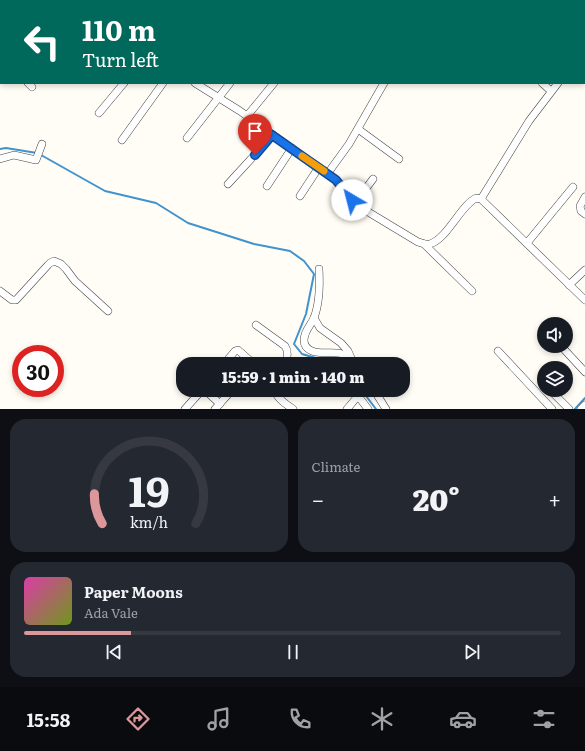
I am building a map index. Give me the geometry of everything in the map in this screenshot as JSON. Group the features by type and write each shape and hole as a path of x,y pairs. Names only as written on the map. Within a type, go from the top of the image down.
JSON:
{"street":[{"path":"99,113 123,84"},
{"path":"122,140 162,84"},
{"path":"197,84 247,116 328,173 336,180 355,203 365,211 411,239 424,244 472,291"},
{"path":"187,138 229,84"},
{"path":"247,116 273,84"},
{"path":"328,173 349,144 383,84"},
{"path":"543,84 551,91"},
{"path":"481,199 529,121 557,84"},
{"path":"358,129 399,159"},
{"path":"228,184 272,135"},
{"path":"0,159 14,155 36,160 41,146"},
{"path":"267,186 292,148"},
{"path":"300,196 319,167"},
{"path":"355,203 372,179"},
{"path":"527,243 573,186"},
{"path":"585,197 580,206 585,214"},
{"path":"424,244 429,244 440,236 470,202 476,198 481,199 585,300"},
{"path":"0,291 12,300 16,300 48,265 52,262 56,262 64,266 75,281 108,311"},
{"path":"319,269 320,292 318,307 304,337 304,343 306,347 318,353 343,354 348,357"},
{"path":"569,285 585,270"},
{"path":"314,318 320,328 341,343 348,351 350,357"},
{"path":"256,326 285,346 287,350 286,357"},
{"path":"230,357 235,351 238,350 246,357"},
{"path":"498,351 552,409"},
{"path":"567,353 585,372"},
{"path":"185,409 196,397"},
{"path":"210,397 217,406 225,397"},
{"path":"279,397 293,409"},
{"path":"347,409 357,397"},
{"path":"362,397 368,409"},
{"path":"378,397 386,409"},
{"path":"557,397 569,409"},
{"path":"581,409 585,405"}],"waterway":[{"path":"0,149 6,148 37,153"},
{"path":"41,155 105,191 156,203 188,223 254,244 290,251 304,261 314,274 306,314 294,344 302,354 312,357"},
{"path":"367,397 376,409"},
{"path":"575,409 585,398"}],"slow traffic":[{"path":"302,156 324,171"}],"route":[{"path":"255,155 272,135 328,173 345,190 352,200"}]}
